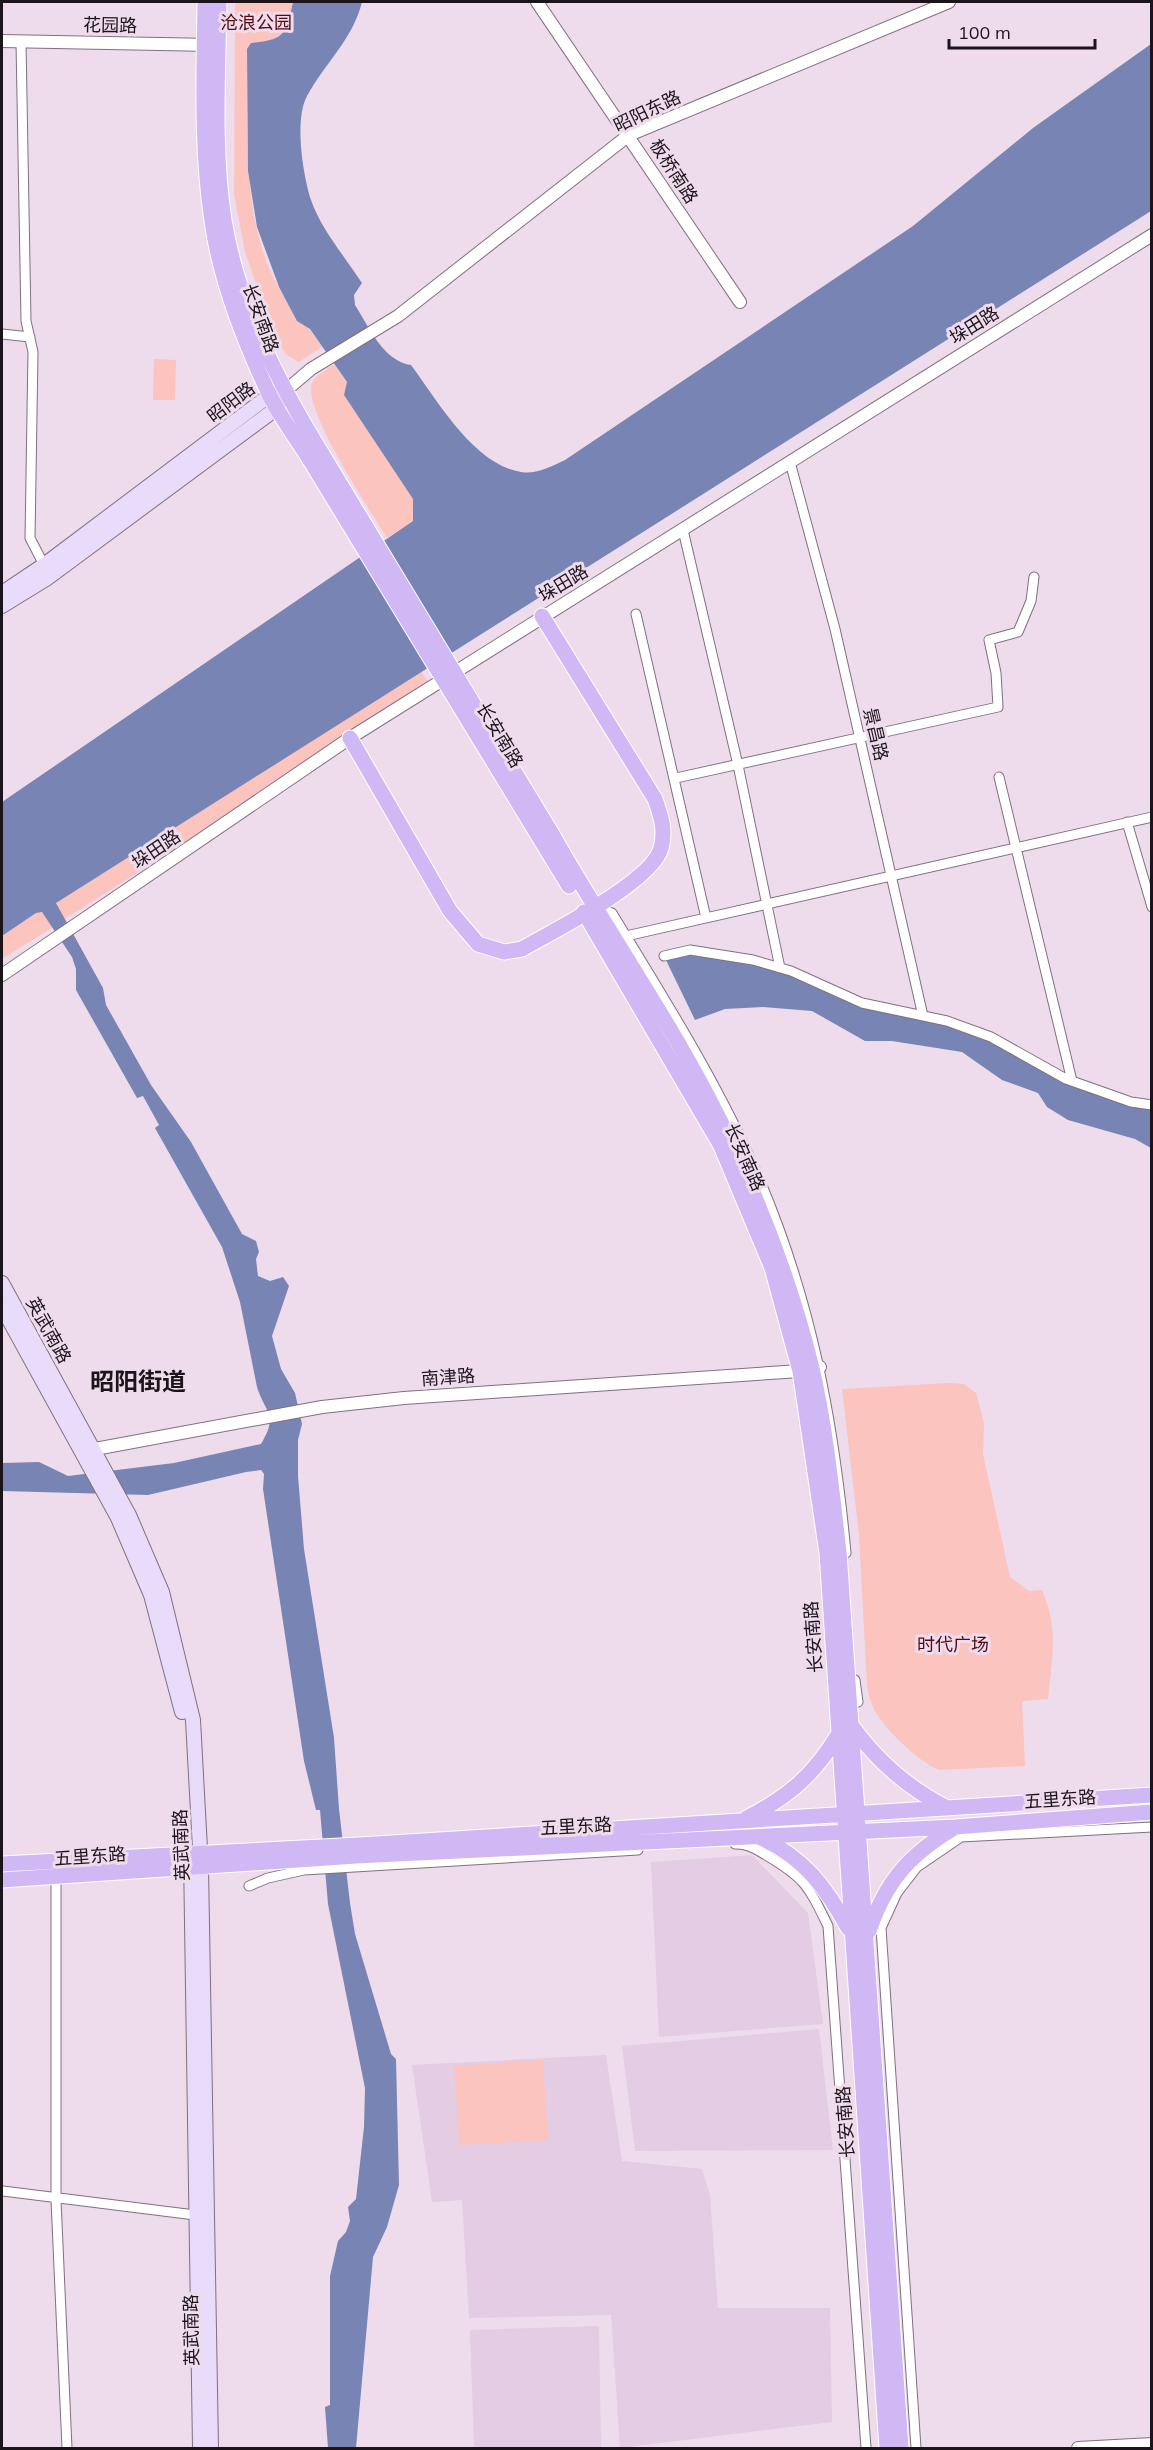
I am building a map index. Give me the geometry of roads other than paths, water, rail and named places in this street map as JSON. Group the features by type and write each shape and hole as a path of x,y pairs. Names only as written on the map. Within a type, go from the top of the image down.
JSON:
{"main road":[{"name":"长安南路","path":"205,2 211,45"},
{"name":"长安南路","path":"219,2 211,45 205,156 212,222 227,282 277,398 316,457 547,837 721,1146 772,1268 810,1369 826,1449 839,1552 859,1814 852,1831"},
{"name":"昭阳路","path":"2,593 277,398"},
{"name":"昭阳路","path":"2,606 46,579 277,398"},
{"path":"350,738 450,911 478,944 504,952 522,949 634,882 653,863 661,849 664,824 655,799 542,616"},
{"name":"英武南路","path":"2,1283 89,1452"},
{"name":"英武南路","path":"2,1307 98,1468 162,1592 193,1720 211,2448"},
{"name":"长安南路","path":"810,1369 827,1553 843,1815 852,1831 887,2448"},
{"path":"851,1724 887,1768 923,1795 947,1808"},
{"path":"742,1820 777,1802 801,1782 819,1765 838,1735"},
{"name":"五里东路","path":"357,1856 742,1820 1152,1795"},
{"name":"五里东路","path":"2,1864 297,1860 955,1827 1152,1812"},
{"path":"758,1837 792,1855 816,1877 859,1937 894,1879 925,1845 955,1827"},
{"name":"英武南路","path":"196,1860 195,2215 200,2448"},
{"name":"五里东路","path":"2,1880 56,1878 196,1860"},
{"name":"长安南路","path":"859,1937 902,2448"}],"street":[{"name":"板桥南路","path":"537,2 740,302"},
{"name":"昭阳东路","path":"277,398 311,369 398,316 629,135 949,2"},
{"name":"花园路","path":"2,41 211,45"},
{"path":"21,42 26,321 33,352 30,538 44,565"},
{"name":"垛田路","path":"2,975 350,738 1152,235"},
{"path":"2,334 30,337"},
{"name":"景昌路","path":"790,462 835,629 923,1016"},
{"path":"683,530 738,765 780,968"},
{"path":"676,778 998,707 996,673 989,640 1018,632 1031,602 1034,577"},
{"path":"636,614 676,778 706,918"},
{"path":"999,777 1072,1082"},
{"path":"626,936 891,874 1152,817"},
{"path":"1127,822 1152,907"},
{"path":"589,910 612,913 710,1079 753,1165 791,1262 810,1369 838,1469 858,1702"},
{"path":"664,956 690,950 753,960 780,968 862,1003 947,1021 991,1037 1072,1082 1131,1102 1152,1106"},
{"name":"南津路","path":"89,1452 322,1407 404,1398 810,1369"},
{"path":"916,2448 881,1928 897,1893 917,1867 961,1837 1152,1827"},
{"path":"357,1856 742,1843 796,1873 811,1891 828,1926 866,2448"},
{"path":"249,1886 268,1878 297,1860"},
{"path":"56,1878 56,2200 66,2448"},
{"path":"3,2191 56,2200 195,2215"},
{"path":"1078,2448 1152,2444"}],"water":[{"path":"293,2 362,2 352,28 307,96 303,106 300,133 305,177 315,211 362,283 354,295 355,305 378,342 392,357 411,365 445,413 472,444 487,457 504,467 527,473 565,460 913,226 1033,128 1151,44 1151,211 56,903 103,988 106,1005 151,1085 191,1142 242,1234 256,1241 259,1252 256,1259 258,1276 270,1281 283,1277 289,1286 272,1336 281,1369 295,1393 302,1424 298,1440 298,1476 304,1549 334,1738 339,1809 350,1903 355,1934 391,2054 396,2059 399,2185 387,2227 373,2257 356,2448 328,2448 325,2407 330,2405 330,2276 338,2241 346,2232 350,2221 348,2207 356,2199 364,2127 365,2088 328,1904 320,1810 316,1810 304,1761 263,1489 264,1474 261,1470 246,1472 148,1495 2,1491 2,1463 39,1462 68,1476 174,1463 261,1444 269,1426 269,1414 257,1387 240,1302 222,1247 155,1128 159,1125 143,1096 137,1098 76,990 76,969 72,957 42,912 36,913 2,936 2,802 413,521 413,499 344,395 347,382 310,329 297,321 279,287 257,227 248,171 247,49 251,43 271,40 282,33 286,28"},
{"path":"690,950 753,960 834,990 991,1037 1066,1079 1151,1105 1151,1148 1135,1139 1068,1120 1047,1107 1038,1093 1002,1080 962,1052 892,1041 865,1041 812,1011 763,1007 725,1009 695,1020 664,956"}],"district":[{"name":"昭阳街道","path":"138,1381"}],"park label":[{"name":"沧浪公园","path":"256,22"},
{"name":"时代广场","path":"953,1644"}]}
